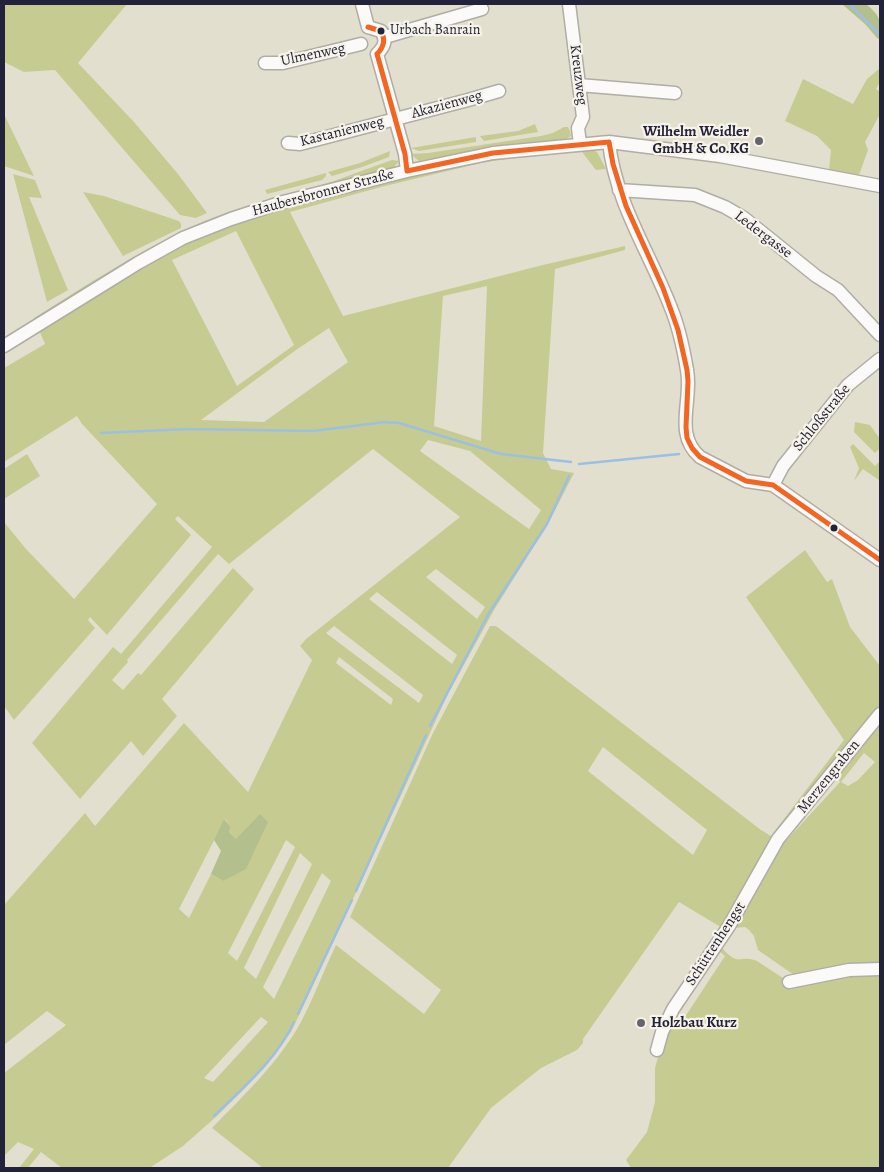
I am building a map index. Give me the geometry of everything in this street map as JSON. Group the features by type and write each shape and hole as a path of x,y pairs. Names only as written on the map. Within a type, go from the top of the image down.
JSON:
{"street":[{"path":"362,4 368,27"},
{"name":"Kreuzweg","path":"569,4 583,117 578,128 580,144"},
{"path":"385,36 482,8"},
{"path":"368,27 381,31 385,36 385,43 378,54 405,154 407,171"},
{"path":"368,27 362,33 360,44 364,50 378,54"},
{"name":"Ulmenweg","path":"265,63 283,63 360,44"},
{"path":"579,85 675,94"},
{"name":"Akazienweg","path":"396,118 499,91"},
{"name":"Kastanienweg","path":"288,143 300,144 396,118"},
{"path":"609,142 611,160 619,190 672,309 688,372 685,422 688,442 700,456 746,481 773,485 880,560"},
{"name":"Haubersbronner Straße","path":"4,346 138,263 184,238 231,219 283,202 407,171 493,153 609,142 720,156 880,186"},
{"name":"Ledergasse","path":"619,190 695,195 725,207 744,218 816,276 838,290 880,335"},
{"name":"Schloßstraße","path":"773,485 782,466 848,385 880,359"},
{"name":"Merzengraben","path":"778,839 880,714"},
{"name":"Schüttenhengst","path":"657,1050 662,1032 673,1009 729,926 778,839"},
{"path":"789,982 849,970 880,968"}],"green space":[{"path":"4,4 127,4 78,63 134,122 178,174 207,213 196,218 180,215 55,70 24,72 4,62"},
{"path":"842,4 866,4 879,18 880,37 878,39 865,24"},
{"path":"880,68 880,82 876,89 880,92 880,114 865,142 868,150 859,175 829,170 831,150 817,136 785,121 803,79 853,104 867,79"},
{"path":"4,114 30,168 34,176 4,166"},
{"path":"535,124 538,132 484,141 480,136 518,131"},
{"path":"568,127 571,136 566,139 510,144 419,161 410,154 541,136 553,133"},
{"path":"476,137 476,142 419,151 411,148"},
{"path":"591,149 597,152 606,169 596,170 582,152 518,157 481,163 385,186 290,212 343,316 625,246 625,250 555,269 543,453 551,469 574,473 548,524 494,610 448,694 291,1032 272,1057 248,1085 217,1116 183,1146 151,1167 62,1168 41,1152 28,1168 19,1168 34,1149 18,1142 4,1156 4,1073 66,1025 47,1011 4,1045 4,905 85,813 95,826 184,723 248,792 312,660 300,646 306,639 460,517 373,449 229,564 218,554 112,680 123,690 138,673 141,675 233,568 254,589 162,699 177,716 143,756 131,741 80,799 32,743 113,647 121,654 212,547 178,516 175,519 191,535 107,635 90,617 88,620 95,628 14,720 4,706 4,522 26,549 74,599 157,504 82,424 77,416 4,462 4,368 45,344 39,330 139,267 190,241 281,207 485,157","holes":["236,231 294,345 237,386 172,260","487,286 481,441 434,426 443,296","329,328 348,362 264,422 201,420","428,440 470,451 541,510 529,529 420,451","436,569 485,607 477,619 426,577","377,592 457,655 452,664 369,599","334,626 423,695 419,703 326,633","339,657 393,699 391,705 336,663","225,819 231,827 229,832 236,839 223,881 211,874 189,918 179,909","286,840 295,847 237,961 228,953","300,853 312,864 256,979 244,968","322,873 331,881 274,999 263,987","261,1017 268,1022 213,1082 204,1078"]},
{"path":"390,151 389,157 362,167 332,176 328,172 360,163"},
{"path":"392,160 399,161 394,167 385,171 231,215 34,322 34,318 110,270 206,220 242,207 334,181"},
{"path":"326,173 322,180 267,194 265,190"},
{"path":"13,174 35,180 42,198 29,197 68,290 47,302"},
{"path":"83,192 104,196 179,221 181,228 123,256"},
{"path":"855,422 870,425 880,439 880,448 875,453 854,432"},
{"path":"853,444 875,466 880,461 880,481 863,469 854,481 859,468 850,447"},
{"path":"27,454 40,476 4,499 4,469"},
{"path":"805,550 827,582 832,579 850,627 880,666 880,707 780,830 774,832 844,740 746,597"},
{"path":"490,626 496,626 771,836 773,844 782,845 840,782 837,777 790,834 880,717 880,964 794,975 758,950 754,936 745,927 724,929 679,902 577,1050 541,1068 491,1108 448,1168 263,1168 212,1128 260,1078 292,1037 306,1013 336,945 424,1014 441,990 350,917 433,733","holes":["603,747 707,830 693,855 588,771","864,753 875,762 858,780 848,786 841,782"]},
{"path":"260,814 268,822 246,869 223,881 211,874 221,851 214,840 224,819 231,827 229,832 236,839"},
{"path":"722,948 736,959 757,961 789,982 880,971 880,1168 631,1168 626,1160 647,1132 655,1102 655,1068 665,1032 669,1024 677,1029 725,956 719,951"}],"waterway":[{"path":"849,4 880,35"},
{"path":"101,433 189,429 313,431 385,422 399,423 501,454 571,462"},
{"path":"579,464 679,454"},
{"path":"430,726 489,613 547,524 569,476"},
{"path":"356,891 426,735"},
{"path":"298,1014 352,900"},
{"path":"214,1116 269,1061 287,1036 294,1022"}],"transit line":[{"path":"368,27 381,31 383,34 384,43 377,54"},
{"path":"377,54 405,154 407,171"},
{"path":"609,142 613,164 626,206 663,288 678,330 687,370 686,427 687,438 692,448 700,457 746,481 773,485 880,560"},
{"path":"407,171 493,153 609,142"}],"place":[{"name":"Urbach Banrain","path":"381,31"},
{"name":"Wilhelm Weidler GmbH & Co.KG","path":"759,141"},
{"name":"Holzbau Kurz","path":"641,1023"}]}
